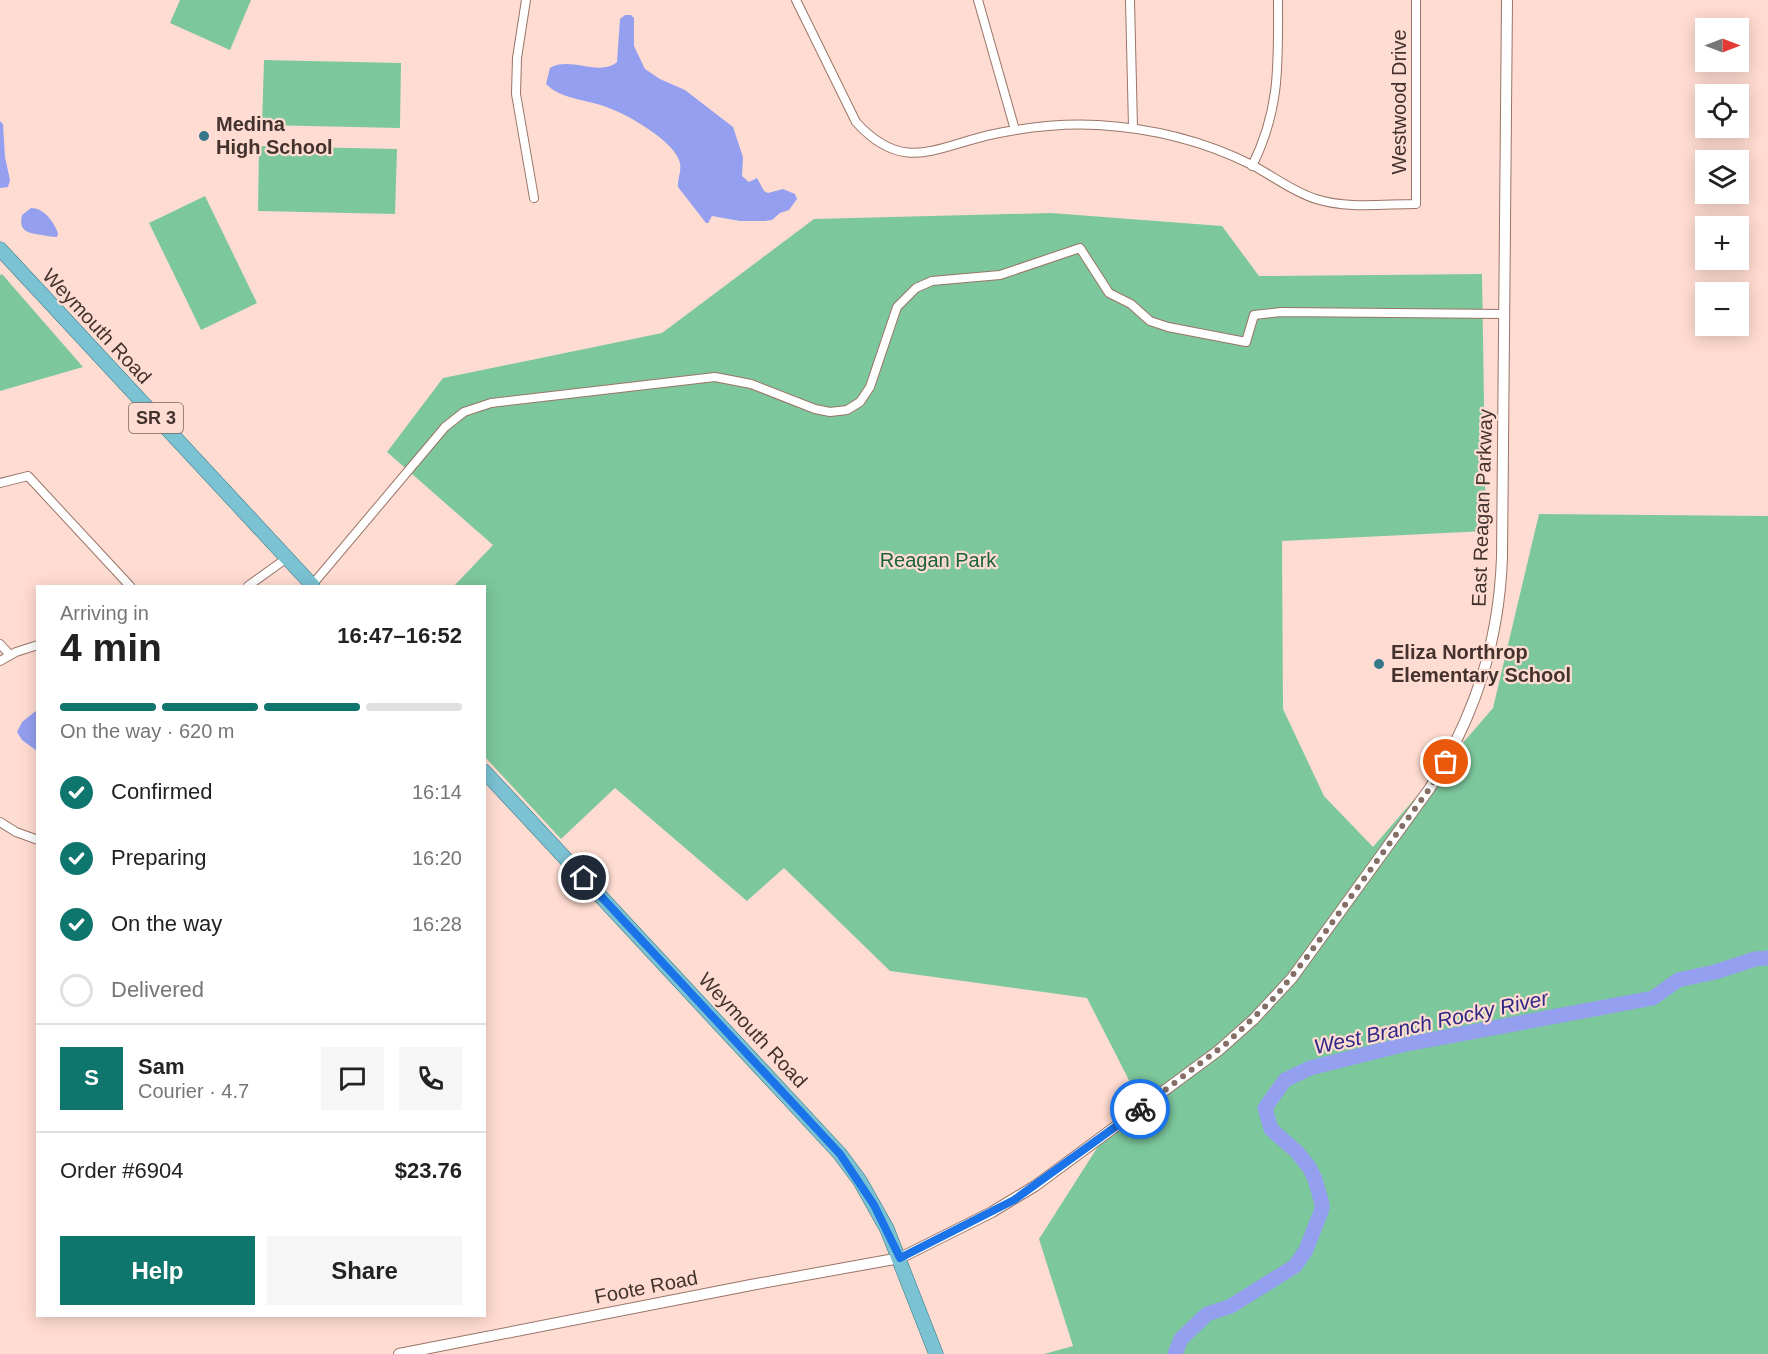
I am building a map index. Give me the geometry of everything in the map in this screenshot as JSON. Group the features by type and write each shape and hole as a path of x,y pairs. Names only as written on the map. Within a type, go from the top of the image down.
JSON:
{"main road":[{"name":"Weymouth Road","path":"0,249 312,585"},
{"name":"Weymouth Road","path":"486,773 827,1139 860,1181 900,1258 936,1354"}],"street":[{"path":"526,0 518,58 516,94 534,198"},
{"path":"796,0 856,122 877,141 901,151 925,153 1015,130 1083,124 1133,128 1186,140 1252,166 1267,132 1276,93 1278,0"},
{"path":"978,0 1015,130"},
{"path":"1130,0 1133,128"},
{"name":"Westwood Drive","path":"1252,166 1299,192 1333,203 1416,204 1416,0"},
{"name":"East Reagan Parkway","path":"900,1258 992,1212 1035,1186 1237,1035 1292,978 1430,788 1460,736 1472,709 1489,655 1499,604 1502,557 1507,0"},
{"path":"314,585 445,427 464,412 491,403 715,377 751,384 814,409 830,412 847,410 860,402 870,387 897,307 916,288 932,281 966,281 1000,275 1080,248 1108,293 1131,304 1150,321 1168,327 1246,342 1254,315 1272,313 1504,314"},
{"path":"0,483 27,476 129,585"},
{"path":"249,585 287,558"},
{"path":"0,644 10,655"},
{"path":"0,661 36,646"},
{"path":"0,822 16,832 36,839"},
{"name":"Foote Road","path":"399,1354 742,1286 900,1258"}],"green space":[{"path":"180,0 251,0 230,50 170,23"},
{"path":"264,60 401,63 400,128 262,125"},
{"path":"259,146 397,149 395,214 258,211"},
{"path":"205,196 257,303 201,330 149,223"},
{"name":"Reagan Park","path":"1051,213 1222,226 1259,276 1482,274 1486,531 1282,541 1283,709 1324,796 1373,847 1493,708 1539,514 1768,516 1768,1354 1044,1354 1073,1346 1039,1239 1134,1090 1087,998 890,971 784,868 747,901 615,788 561,839 486,758 486,585 455,585 493,545 387,452 443,378 662,333 814,219"},
{"path":"2,274 83,367 0,391 0,275"}],"water":[{"path":"625,15 631,15 634,18 634,46 645,69 660,79 685,90 733,127 743,157 742,176 749,182 757,178 764,191 768,193 783,189 795,194 797,199 789,210 780,213 772,220 740,221 712,216 706,223 678,187 679,160 666,143 631,118 607,107 563,95 546,84 550,68 558,65 602,68 617,62 620,19"},
{"path":"0,121 3,124 5,157 10,180 8,187 0,188"},
{"path":"31,208 40,210 48,216 58,233 57,237 33,233 23,228 22,215"},
{"path":"36,711 36,750 22,740 17,732 22,722"}],"waterway":[{"name":"West Branch Rocky River","path":"1175,1354 1181,1339 1207,1314 1231,1306 1295,1266 1306,1250 1322,1209 1315,1179 1297,1152 1271,1129 1265,1108 1285,1080 1310,1068 1402,1045 1653,998 1678,980 1715,972 1755,959 1768,958"}],"way so far":[{"path":"1140,1109 1218,1051 1254,1019 1292,978 1430,788 1446,762"}],"place":[{"name":"Medina High School","path":"204,136"},
{"name":"Eliza Northrop Elementary School","path":"1379,664"}],"route":[{"path":"584,878 840,1154 874,1205 900,1258 1014,1200 1140,1109"}]}
